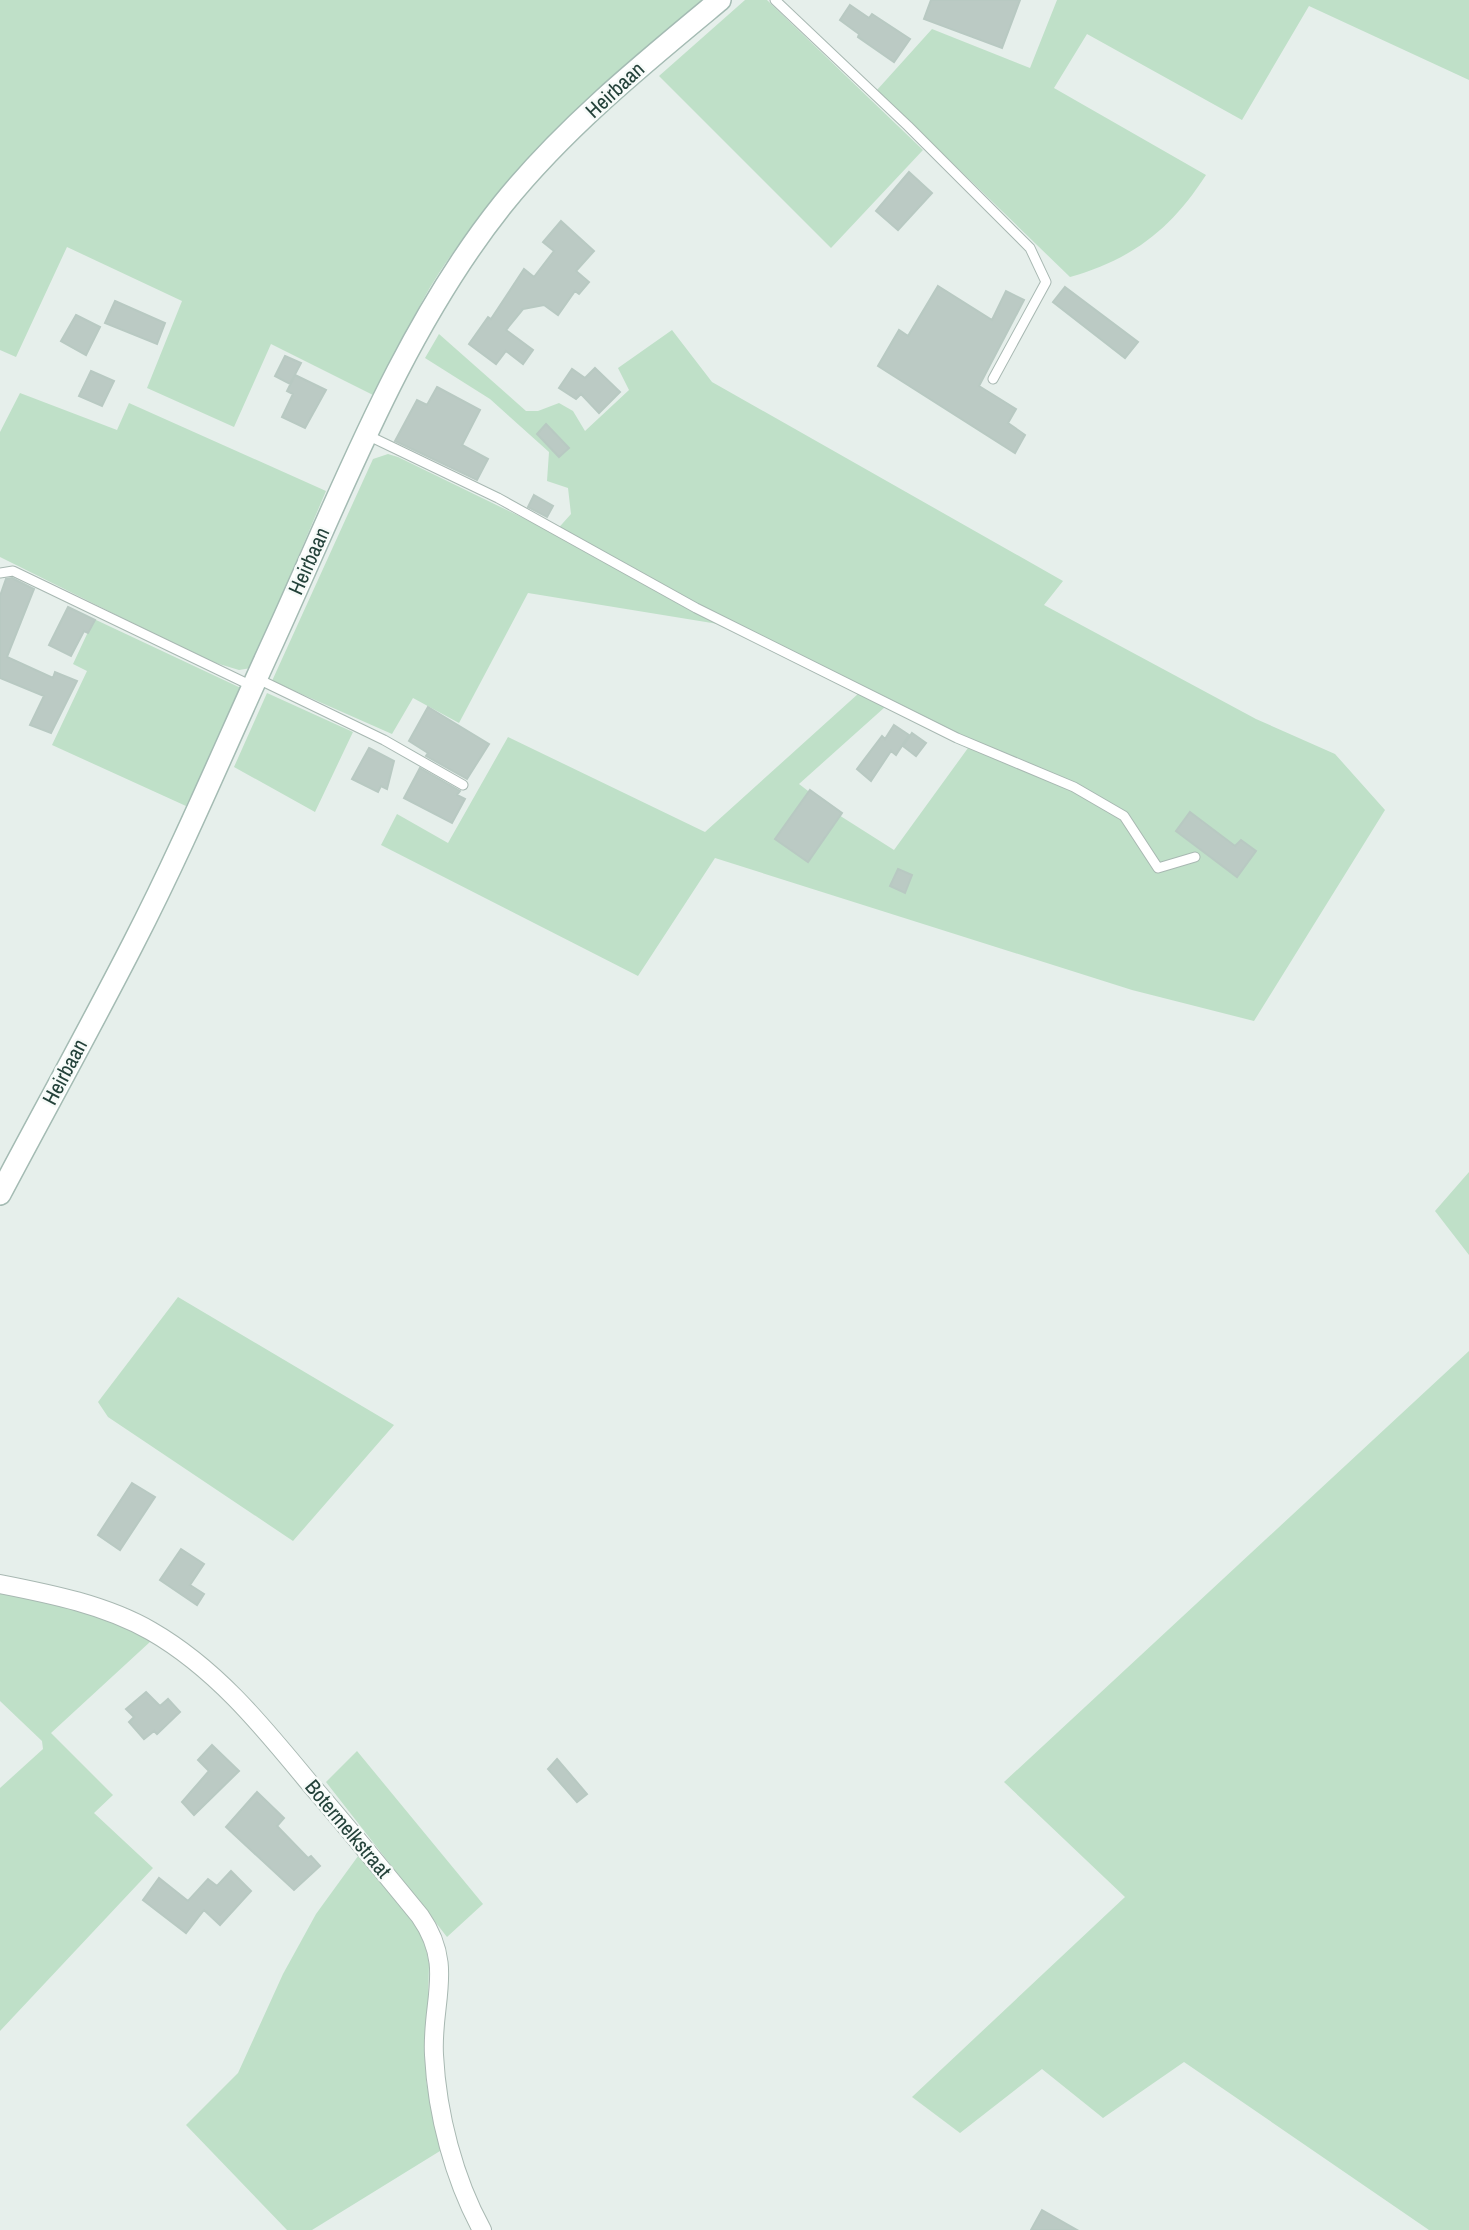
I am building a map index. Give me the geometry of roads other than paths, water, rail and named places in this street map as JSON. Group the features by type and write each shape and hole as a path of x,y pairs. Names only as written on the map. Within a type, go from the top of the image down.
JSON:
{"street":[{"name":"Heirbaan","path":"0,1194 135,942 367,435 433,308 464,256 505,202 626,78 720,0"},
{"name":"Botermelkstraat","path":"0,1584 48,1593 104,1611 149,1630 211,1673 257,1719 420,1916 434,1937 438,1954 439,1983 433,2053 438,2100 470,2208 482,2230"}],"lane":[{"path":"775,0 908,126 1030,248 1046,282 993,379"},
{"path":"367,435 498,498 696,608 957,738 1074,787 1124,816 1158,868 1195,857"},
{"path":"0,573 13,571 384,740 463,785"}]}
